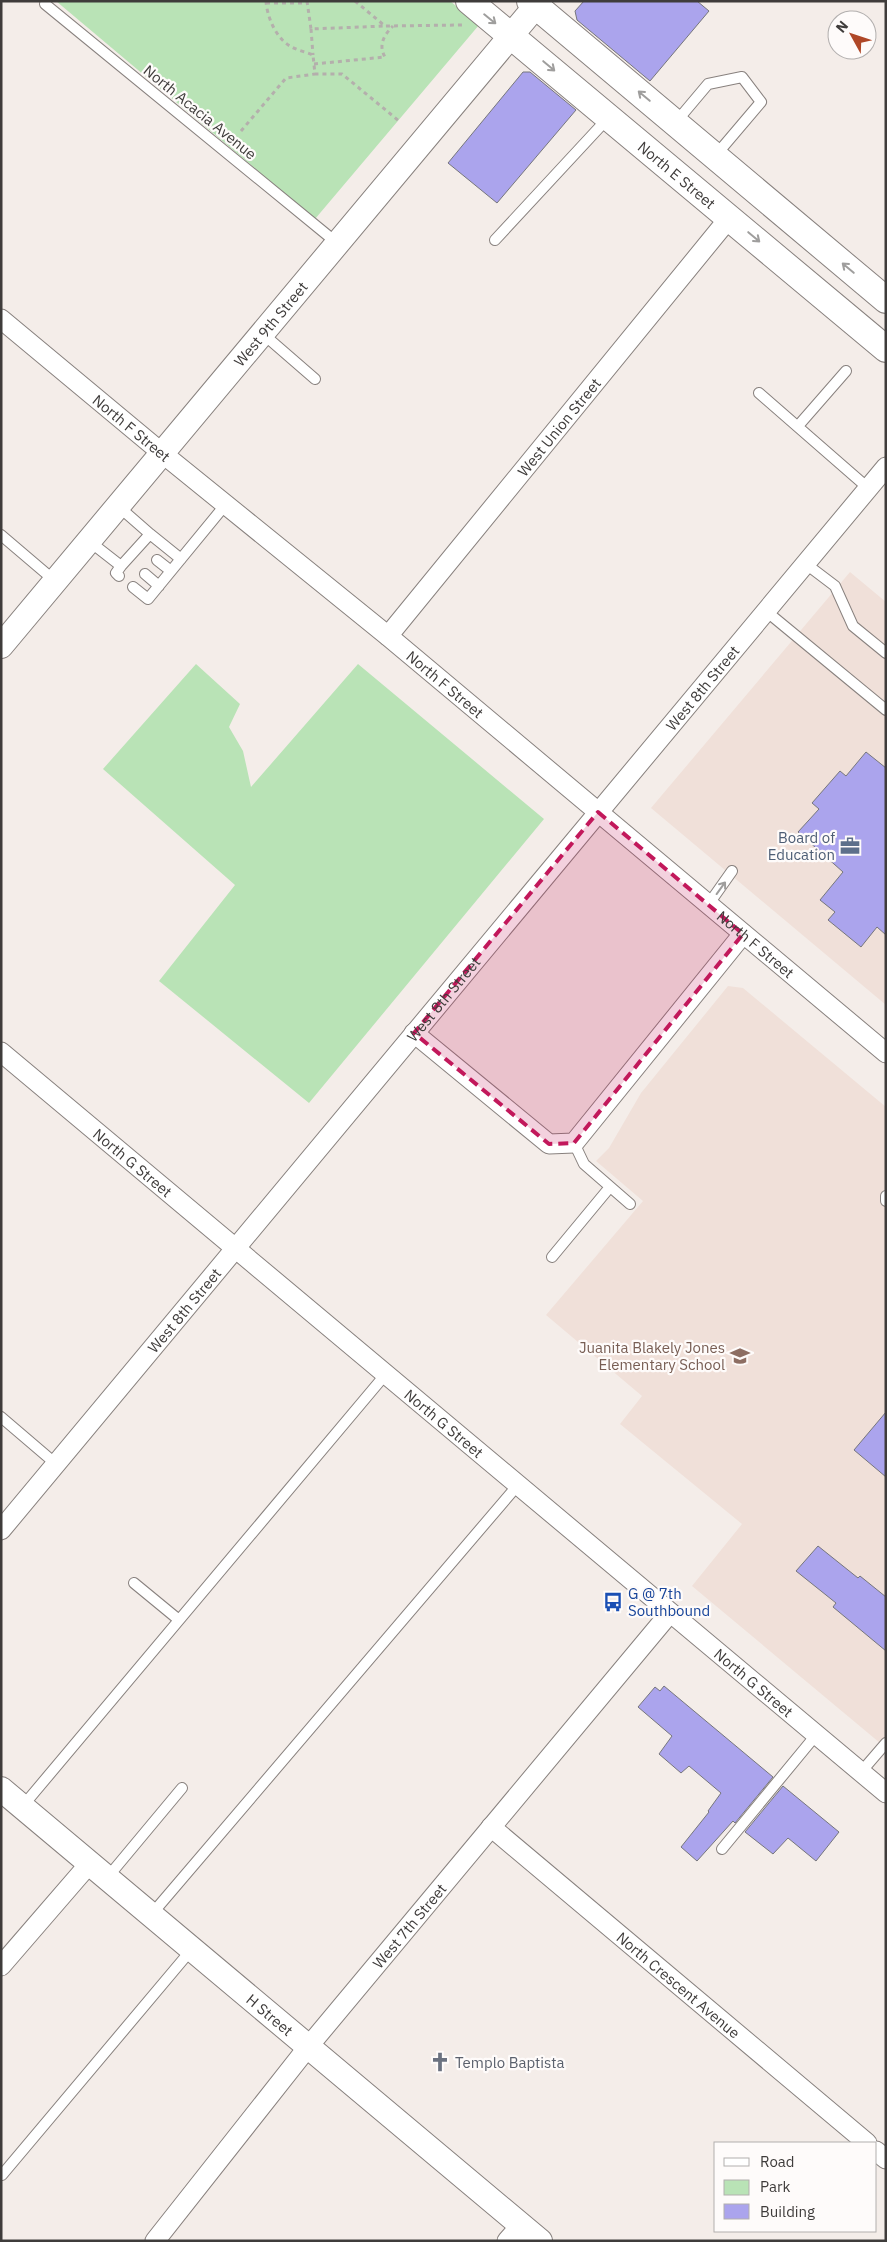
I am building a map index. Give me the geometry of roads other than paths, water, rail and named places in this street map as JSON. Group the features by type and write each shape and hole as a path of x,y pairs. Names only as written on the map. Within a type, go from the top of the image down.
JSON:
{"main road":[{"path":"535,3 886,300"},
{"name":"North E Street","path":"470,13 511,35 886,349"}],"street":[{"name":"West 9th Street","path":"1,646 511,35 535,3"},
{"name":"West Union Street","path":"388,636 730,217"},
{"name":"North F Street","path":"1,319 162,453 388,636 886,1053"},
{"name":"West 8th Street","path":"1,1530 886,467"},
{"path":"414,1033 549,1144 574,1143 743,934"},
{"name":"North G Street","path":"1,1052 669,1614 886,1793"},
{"name":"West 7th Street","path":"155,2241 308,2046 669,1614"},
{"name":"H Street","path":"1,1789 308,2046 514,2233 540,2241"},
{"name":"North Crescent Avenue","path":"491,1827 866,2142"},
{"path":"1,1966 98,1870"}],"lane":[{"name":"North Acacia Avenue","path":"45,4 337,243"},
{"path":"675,122 708,84 742,77 761,102 715,156"},
{"path":"495,240 610,117"},
{"path":"262,333 315,379"},
{"path":"798,426 846,371"},
{"path":"759,393 868,488"},
{"path":"134,587 148,599 226,504"},
{"path":"118,506 181,559"},
{"path":"89,540 125,566 150,534"},
{"path":"1,535 55,581"},
{"path":"158,560 171,571"},
{"path":"806,564 835,586 853,626 886,653"},
{"path":"145,574 159,586"},
{"path":"766,611 886,710"},
{"path":"708,904 732,871"},
{"path":"574,1143 584,1164 630,1204"},
{"path":"552,1257 610,1187"},
{"path":"886,1196 886,1201"},
{"path":"22,1807 384,1375"},
{"path":"1,1417 56,1464"},
{"path":"151,1914 517,1486"},
{"path":"134,1583 179,1620"},
{"path":"722,1849 816,1735"},
{"path":"860,1772 886,1743"},
{"path":"98,1870 182,1788"},
{"path":"2,2175 192,1949"}],"place":[{"name":"Board of Education","path":"850,846"},
{"name":"Juanita Blakely Jones Elementary School","path":"740,1356"},
{"name":"G @ 7th Southbound","path":"613,1602"},
{"name":"Templo Baptista","path":"440,2062"}]}
